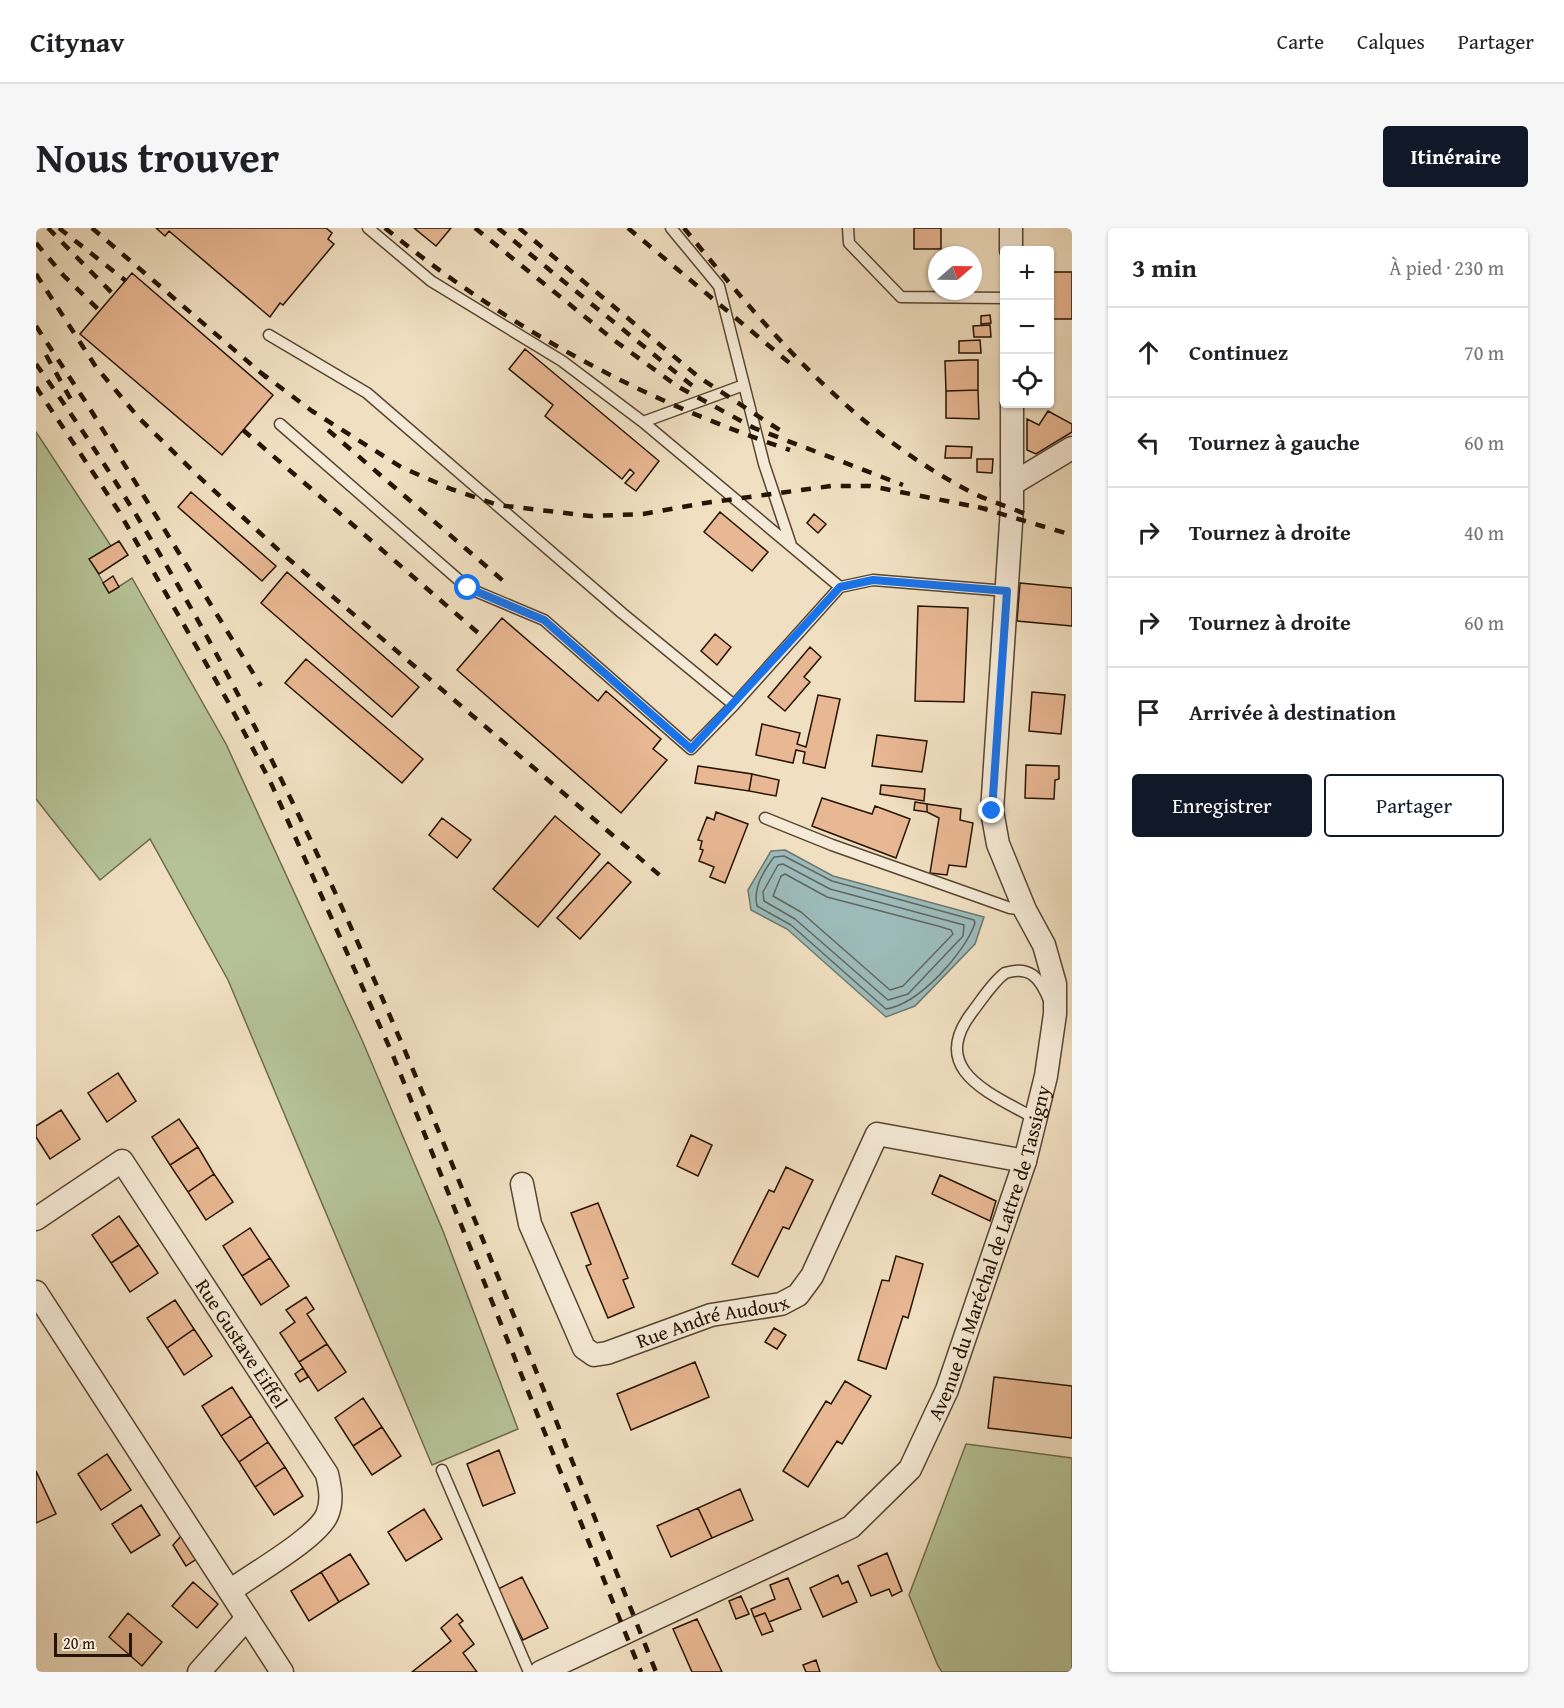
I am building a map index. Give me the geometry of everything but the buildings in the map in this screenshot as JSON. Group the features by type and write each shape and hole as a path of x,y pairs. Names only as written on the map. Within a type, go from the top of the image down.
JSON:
{"street":[{"path":"1011,228 1011,246"},
{"name":"Avenue du Maréchal de Lattre de Tassigny","path":"541,1672 851,1527 910,1469 947,1390 1025,1161 1046,1077 1055,1014 1056,984 1044,945 1025,910 998,844 992,811 1007,591 1012,484 1012,408"},
{"path":"1012,484 1072,448"},
{"name":"Rue André Audoux","path":"522,1184 530,1224 584,1348 594,1355 607,1353 711,1315 782,1304 798,1294 812,1276 877,1134 1025,1161"},
{"name":"Rue Gustave Eiffel","path":"36,1219 122,1161 327,1474 332,1495 327,1514 316,1530 230,1591"},
{"path":"36,1292 282,1672"},
{"path":"199,1672 247,1618"}],"lane":[{"path":"368,228 431,281 562,361 643,422 840,587"},
{"path":"671,228 719,286 764,464 792,546"},
{"path":"848,228 849,243 901,297 1000,298"},
{"path":"269,335 367,393 622,614 734,705"},
{"path":"643,422 744,385"},
{"path":"280,424 468,588 544,620 691,749 734,705 840,587 873,580 1007,591"},
{"path":"765,818 832,845 999,904 1025,910"},
{"path":"1034,1118 975,1085 958,1062 958,1034 999,978 1015,970 1033,973 1042,983 1055,1014"},
{"path":"442,1470 529,1672"}],"green space":[{"path":"36,432 111,546 90,559 109,593 132,578 226,744 362,1040 443,1231 518,1429 432,1465 228,980 150,839 100,880 36,799"},
{"path":"966,1444 1072,1458 1072,1672 942,1672 938,1666 909,1595"}],"water":[{"path":"785,850 833,876 984,917 975,944 915,1006 886,1017 787,929 751,910 748,890 771,851"}],"railway":[{"path":"48,228 114,295"},
{"path":"59,228 126,281"},
{"path":"92,228 267,378"},
{"path":"385,228 478,297 527,329 577,357 681,408 790,450"},
{"path":"475,228 615,341 677,386 754,428 903,485"},
{"path":"498,228 695,388"},
{"path":"519,228 700,378 781,431"},
{"path":"628,228 792,365"},
{"path":"684,228 781,341 852,410 890,441 931,469 975,494 1030,516"},
{"path":"36,243 64,276 100,311"},
{"path":"36,274 96,367 139,418 196,474 284,555 663,878"},
{"path":"36,326 87,404 261,686"},
{"path":"46,355 74,405"},
{"path":"36,364 104,464 167,566 226,671 332,886 428,1107 656,1672"},
{"path":"260,372 312,411 401,467 451,489 498,505 590,516 643,514 831,486 870,486 987,509"},
{"path":"36,387 118,510 227,700 270,781 392,1053 641,1672"},
{"path":"243,430 483,637"},
{"path":"328,430 508,585"},
{"path":"978,507 1072,535"}],"route":[{"path":"468,588 544,620 691,749 734,705 840,587 873,580 1007,591 992,811"}]}
